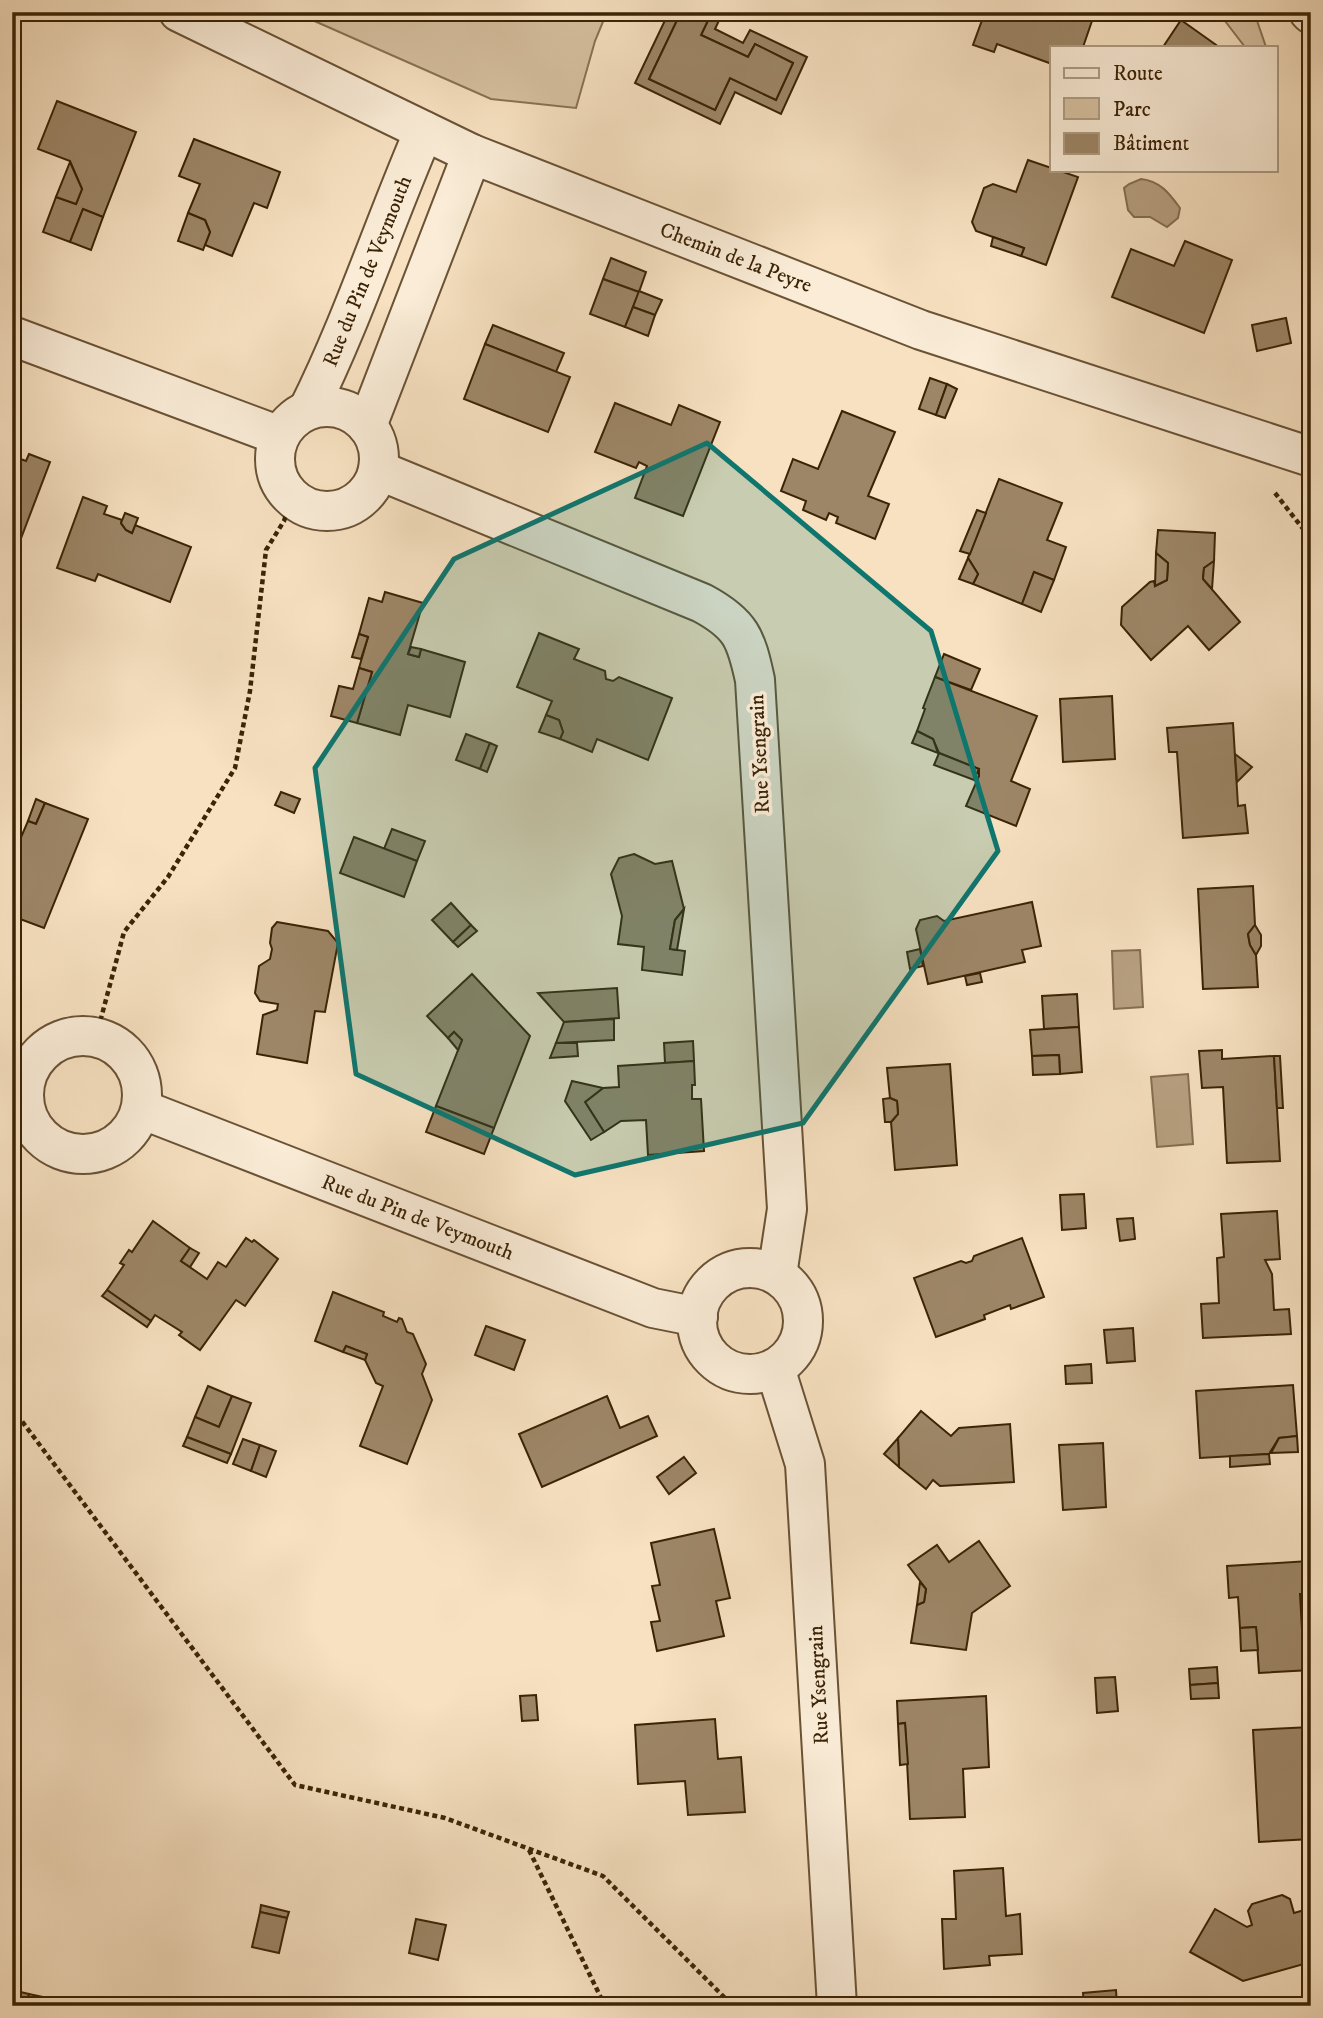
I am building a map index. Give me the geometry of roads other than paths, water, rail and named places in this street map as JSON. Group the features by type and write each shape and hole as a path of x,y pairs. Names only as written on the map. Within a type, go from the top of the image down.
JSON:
{"street":[{"name":"Chemin de la Peyre","path":"179,12 472,154 921,330 1311,457"},
{"name":"Rue du Pin de Veymouth","path":"308,410 358,299 400,186 425,131"},
{"path":"367,426 472,154"},
{"path":"12,336 280,436"},
{"path":"324,407 340,408 355,415 367,426 375,439 379,454 373,485 363,497 335,511 319,511 304,506 281,484 276,468 276,452 280,436 297,416 308,410 324,407"},
{"name":"Rue Ysengrain","path":"378,470 702,603 725,615 742,635 755,680 787,1209 777,1275"},
{"path":"78,1035 96,1037 118,1047 134,1064 141,1086 141,1109 130,1132 110,1148 85,1155 60,1150 19,1125 24,1088 22,1060 60,1040 78,1035"},
{"name":"Rue du Pin de Veymouth","path":"141,1109 653,1308 698,1317"},
{"path":"743,1268 761,1269 777,1275 790,1285 799,1298 803,1330 798,1345 788,1358 775,1368 760,1373 729,1369 715,1360 705,1348 699,1333 698,1317 706,1292 726,1274 743,1268"},
{"name":"Rue Ysengrain","path":"775,1368 805,1464 838,2006"}]}
